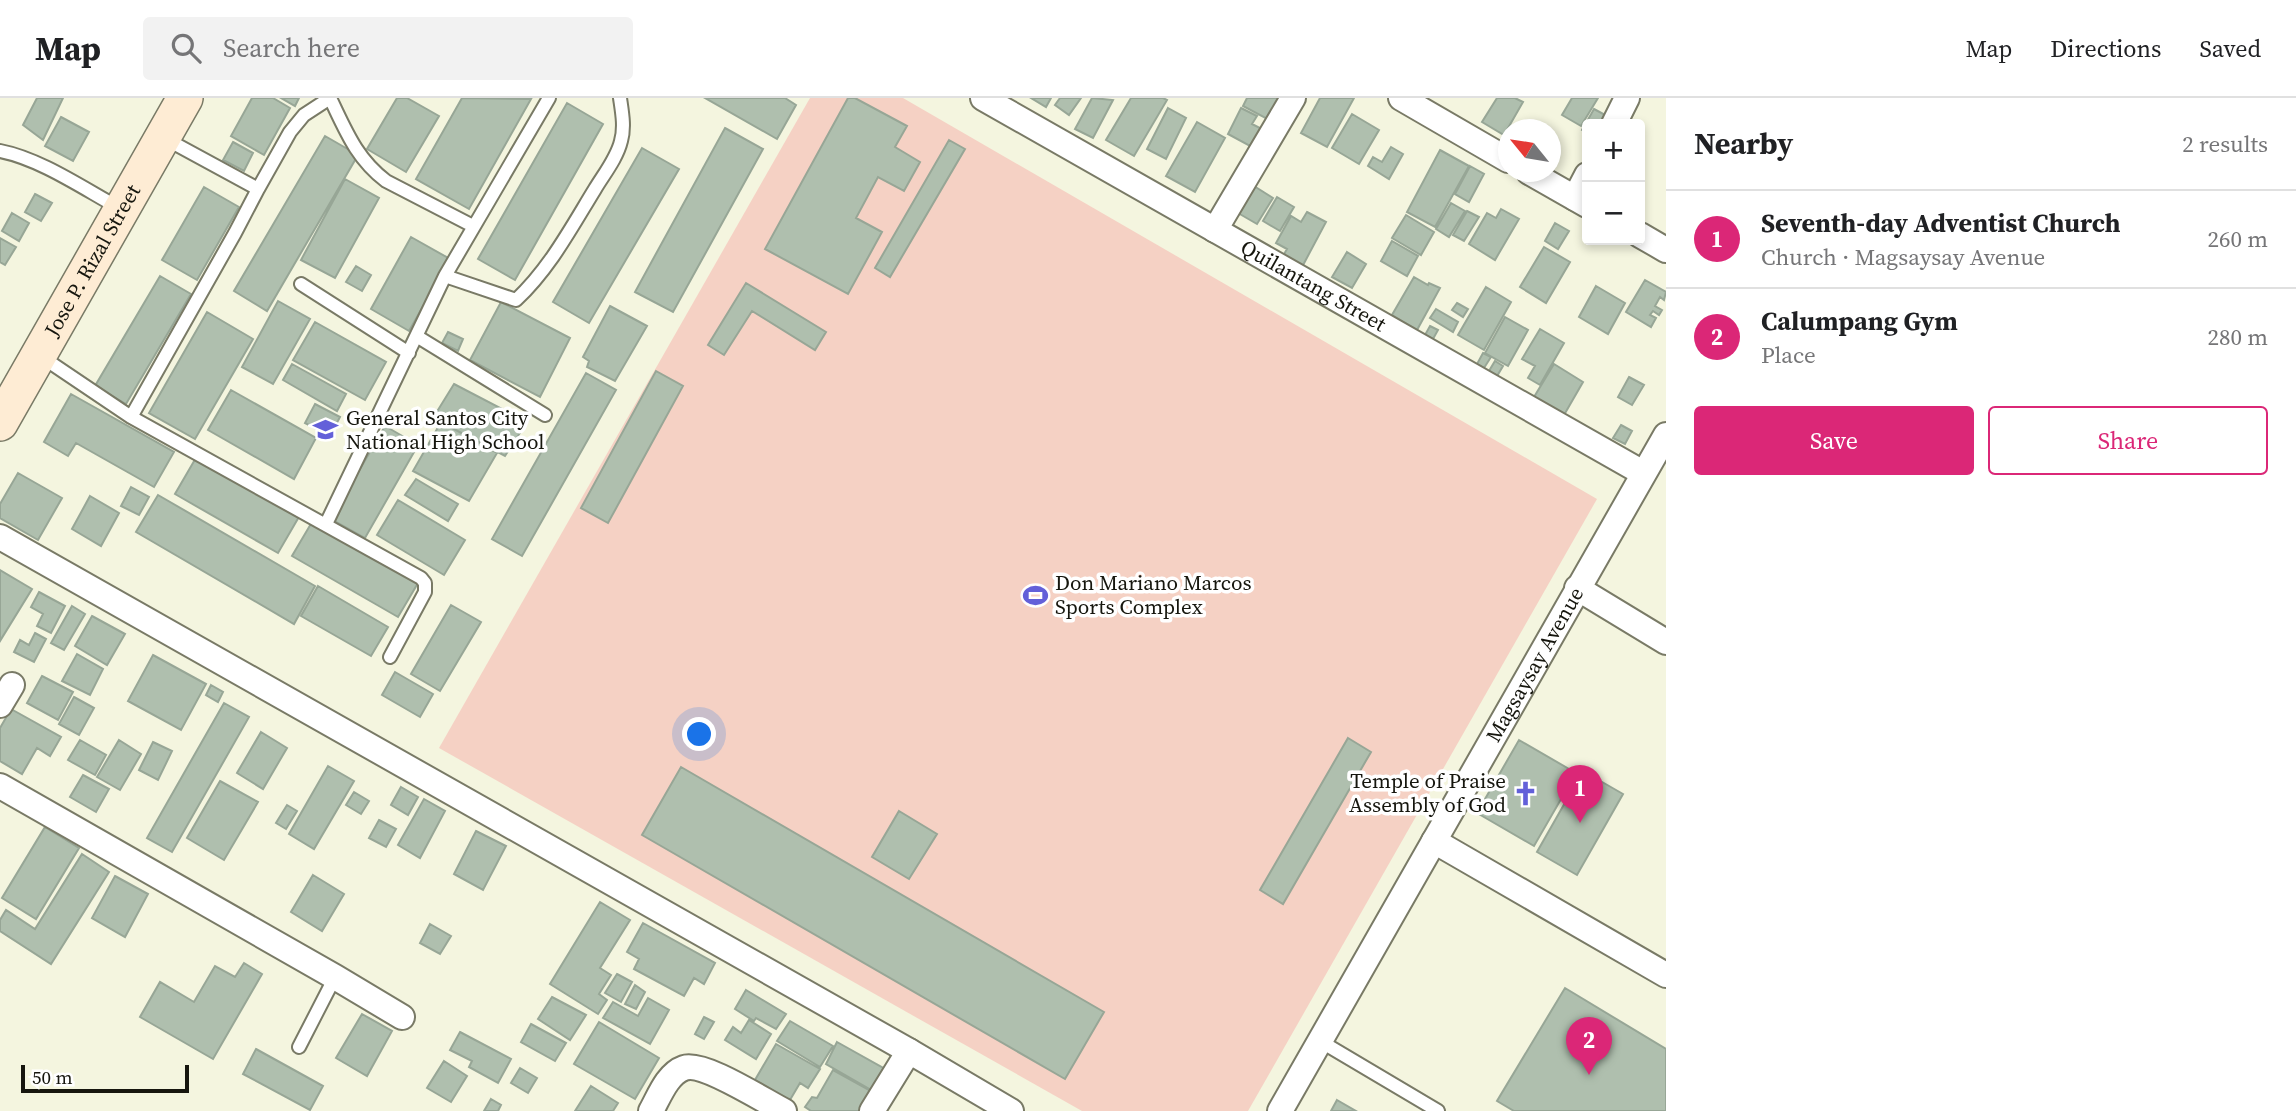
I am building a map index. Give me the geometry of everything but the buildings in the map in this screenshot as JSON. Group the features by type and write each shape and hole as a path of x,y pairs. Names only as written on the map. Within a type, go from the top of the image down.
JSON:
{"street":[{"name":"Jose P. Rizal Street","path":"0,424 185,98"},
{"name":"Quilantang Street","path":"983,98 1643,473"},
{"path":"1215,230 1293,98"},
{"path":"1401,98 1498,154"},
{"path":"1616,119 1627,98"},
{"path":"1546,182 1581,202 1585,182"},
{"path":"1645,238 1666,250"},
{"name":"Magsaysay Avenue","path":"1280,1111 1666,436"},
{"path":"0,537 1011,1111"},
{"path":"1577,588 1666,642"},
{"path":"0,786 402,1017"},
{"path":"1434,841 1666,975"},
{"path":"873,1111 909,1051"},
{"path":"651,1111 667,1082 682,1068 690,1066 706,1070 784,1111"}],"lane":[{"path":"131,417 290,132 304,115 330,98 355,148 374,172 386,181 473,226"},
{"path":"326,524 445,276 549,98"},
{"path":"445,276 516,300 534,284 552,260 613,159 621,141 623,117 620,98"},
{"path":"162,137 258,189"},
{"path":"0,151 16,154 122,209"},
{"path":"300,284 409,353"},
{"path":"418,337 544,415"},
{"path":"39,355 131,417 421,578 425,583 425,592 390,657"},
{"path":"299,1047 335,977"},
{"path":"1320,1041 1438,1111"}],"shaded area":[{"name":"Don Mariano Marcos Sports Complex","path":"810,98 903,98 1597,499 1248,1111 1082,1111 439,748"}],"place":[{"name":"General Santos City National High School","path":"326,430"},
{"name":"Don Mariano Marcos Sports Complex","path":"1035,595"},
{"name":"Temple of Praise Assembly of God","path":"1526,793"},
{"name":"Seventh-day Adventist Church","path":"1580,823"},
{"name":"Calumpang Gym","path":"1589,1075"}]}
